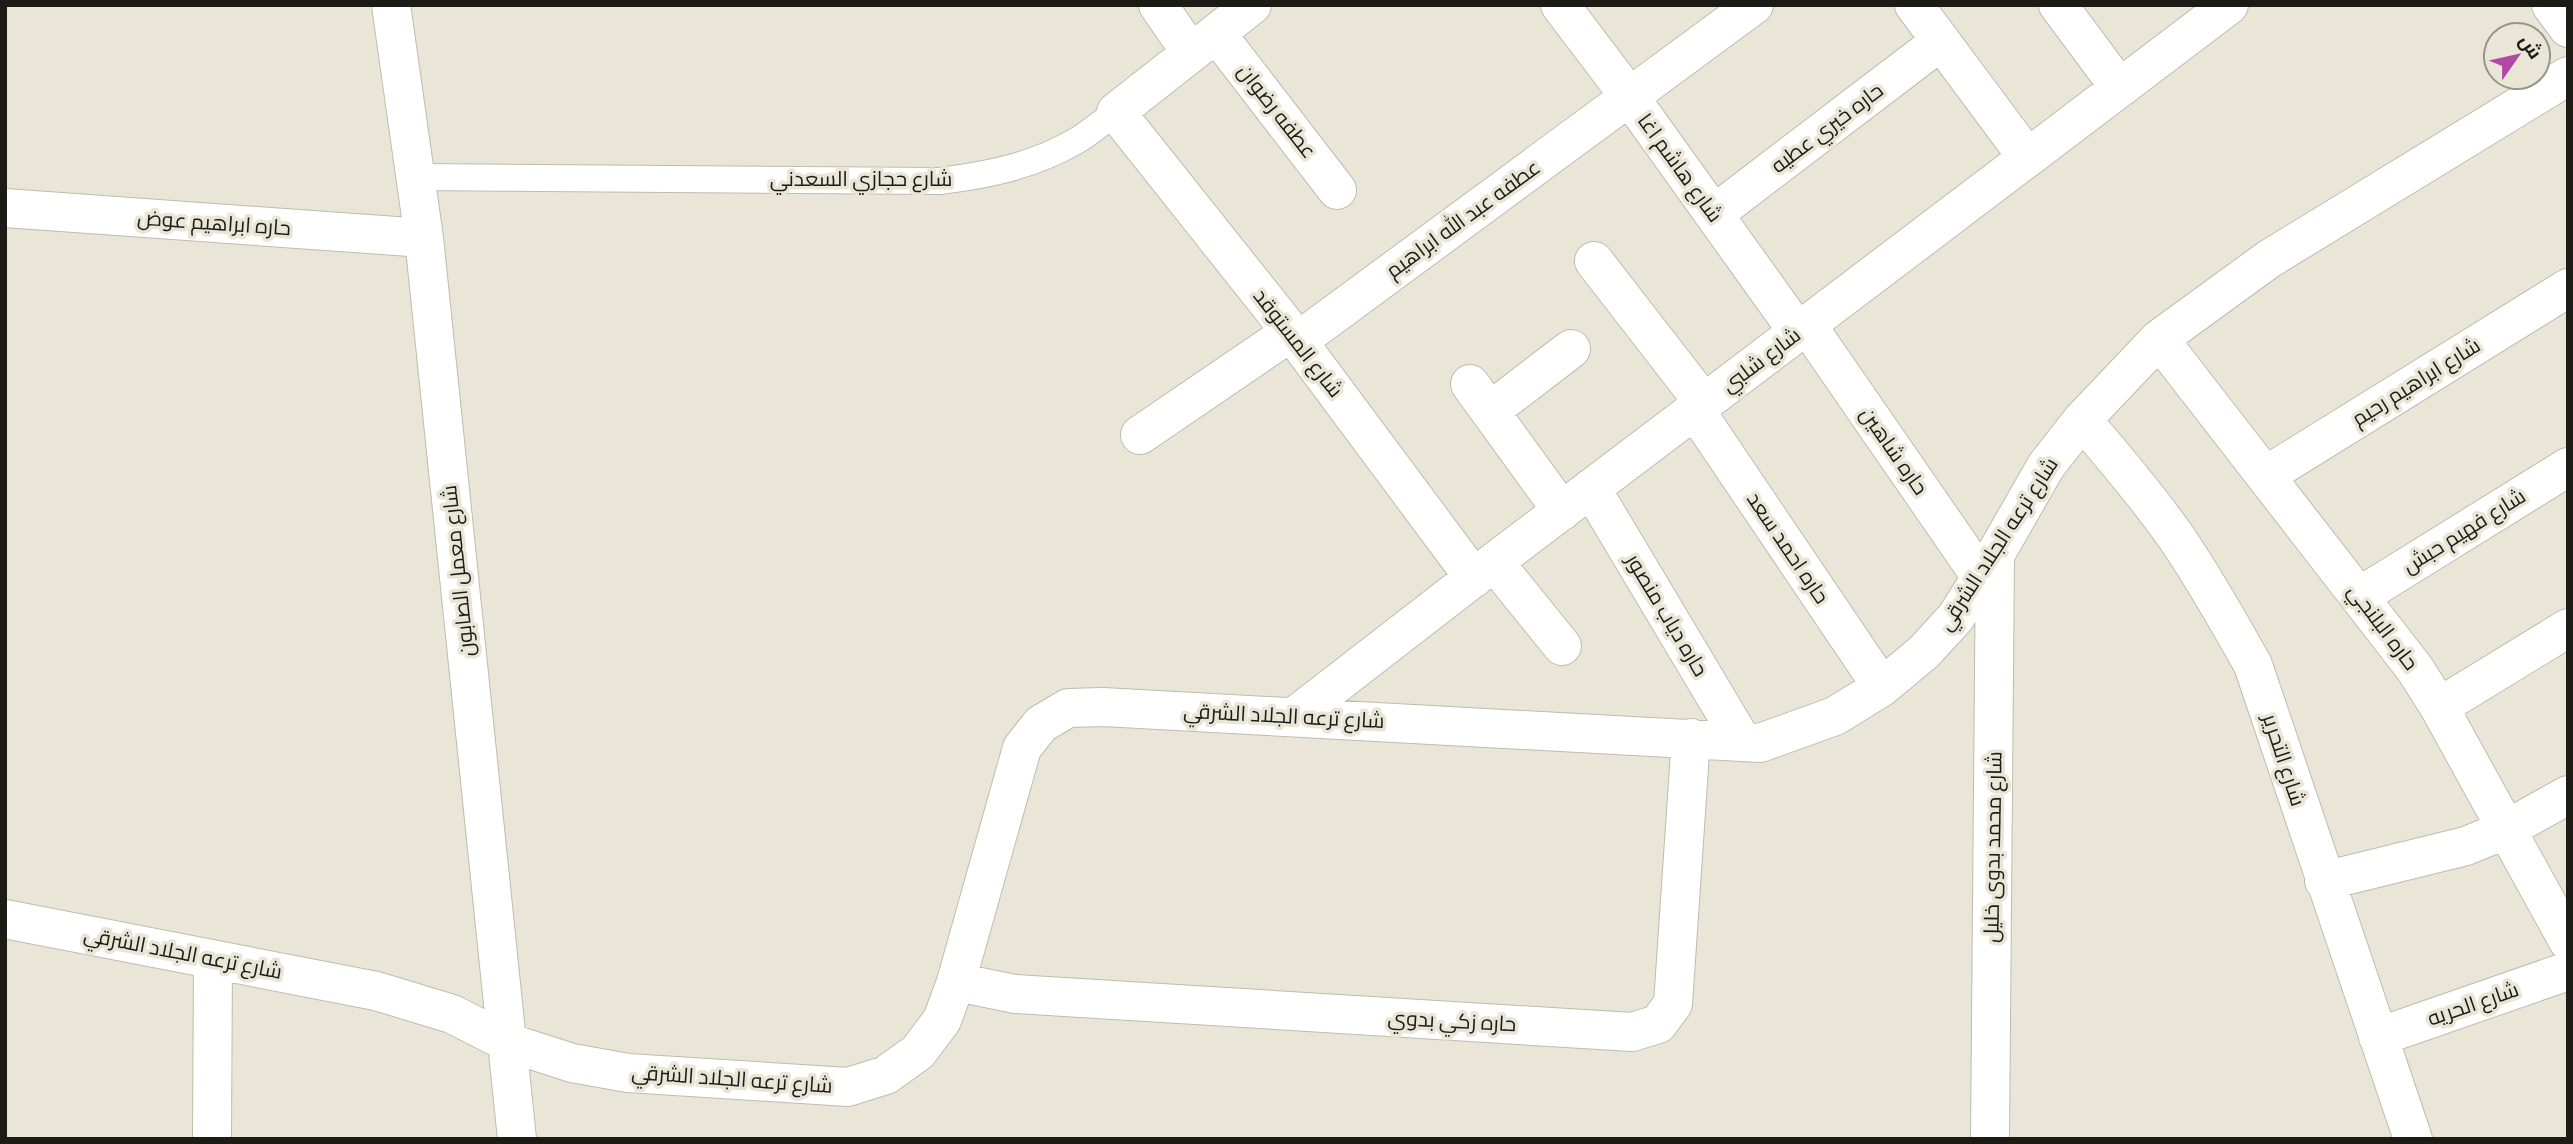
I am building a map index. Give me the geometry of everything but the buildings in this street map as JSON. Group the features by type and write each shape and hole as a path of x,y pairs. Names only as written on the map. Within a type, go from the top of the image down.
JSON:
{"street":[{"name":"شارع معمل الصابون","path":"391,5 424,238 517,1139"},
{"name":"عطفه رضوان","path":"1157,5 1204,43 1337,190"},
{"name":"شارع حجازي السعدني","path":"1115,112 1252,5"},
{"name":"عطفه عبد الله ابراهيم","path":"1140,436 1294,336 1754,5"},
{"path":"1914,5 2027,157"},
{"path":"2057,5 2119,87"},
{"name":"شارع شلبي","path":"1295,716 2229,5"},
{"path":"2551,5 2568,28"},
{"name":"شارع هاشم اغا","path":"1575,11 1629,96 1714,214 1802,328"},
{"name":"حاره خيري عطيه","path":"1714,214 1941,41"},
{"name":"شارع ترعه الجلاد الشرقي","path":"5,919 376,991 452,1014 507,1042 572,1063 628,1073 848,1087 886,1074 918,1052 942,1020 956,982 1022,748 1041,724 1068,708 1103,707 1295,716 1760,743 1835,716 1882,687 1924,652 1956,617 2046,466 2082,420 2159,339 2269,259 2568,76"},
{"name":"شارع المستوقد","path":"1115,112 1484,570 1562,646"},
{"name":"حاره ابراهيم عوض","path":"5,208 424,238"},
{"name":"حاره احمد سعد","path":"1594,261 1699,406 1882,687"},
{"name":"شارع ابراهيم رحيم","path":"2265,475 2568,288"},
{"name":"حاره شاهين","path":"1802,328 1988,566"},
{"name":"حاره البلنجي","path":"2159,339 2415,669 2439,707 2568,941"},
{"name":"حاره دياب منصور","path":"1571,349 1480,397 1577,500 1742,741"},
{"name":"شارع التحرير","path":"2082,420 2131,477 2176,537 2217,600 2253,666 2413,1139"},
{"name":"شارع فهيم حبش","path":"2360,596 2568,467"},
{"name":"شارع محمد بدوى خليل","path":"1988,566 1990,1139"},
{"path":"2439,707 2568,628"},
{"name":"حاره زكي بدوي","path":"956,982 1014,995 1632,1032 1658,1024 1673,1004 1691,738"},
{"path":"2324,881 2466,846 2507,829 2568,795"},
{"path":"212,1139 213,959"},
{"name":"شارع الحريه","path":"2378,1037 2568,971"}],"lane":[{"name":"شارع حجازي السعدني","path":"417,177 940,181 987,175 1033,162 1077,141 1115,112"}]}
